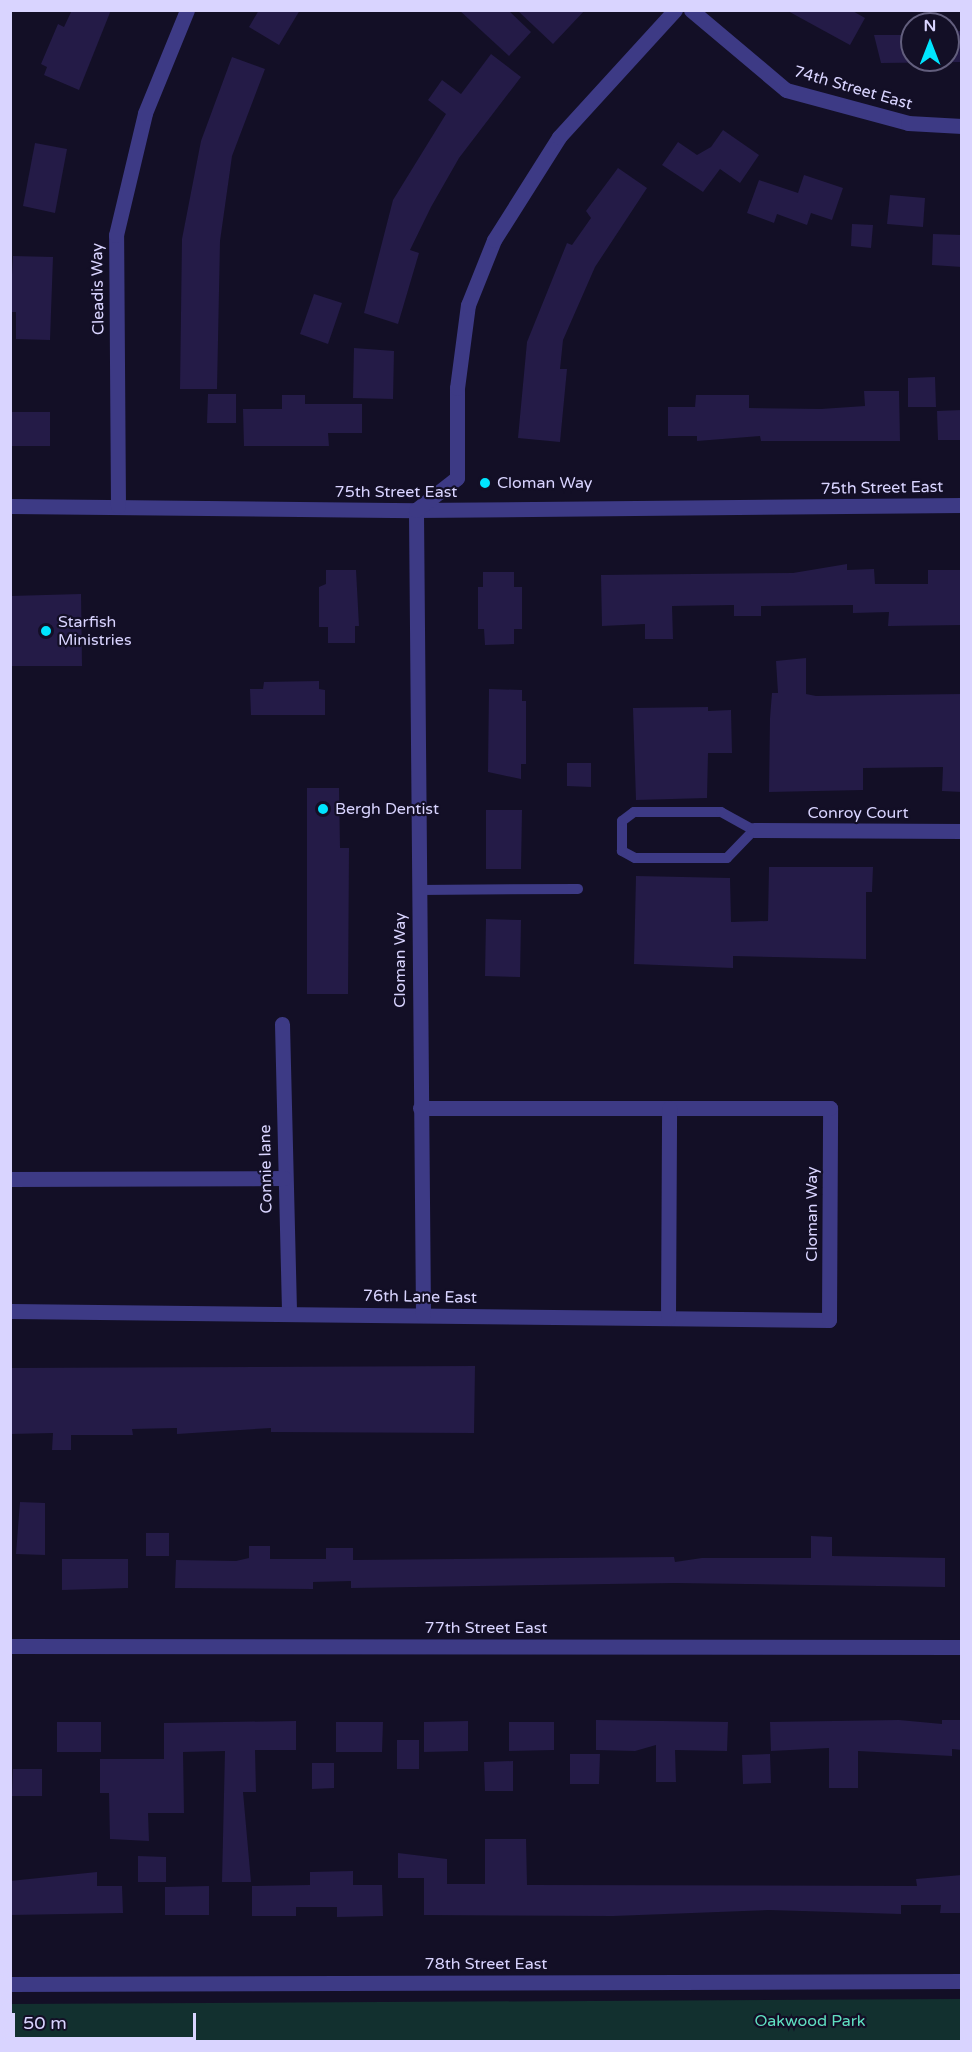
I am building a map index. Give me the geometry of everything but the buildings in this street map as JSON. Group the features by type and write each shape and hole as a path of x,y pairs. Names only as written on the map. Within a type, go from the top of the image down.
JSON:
{"street":[{"name":"Cleadis Way","path":"118,506 116,235 145,113 187,10"},
{"path":"416,510 457,478 457,388 468,305 494,240 559,137 675,10"},
{"name":"74th Street East","path":"691,10 786,90 909,123 962,126"},
{"name":"75th Street East","path":"10,506 416,510 962,505"},
{"name":"Cloman Way","path":"416,510 423,1315"},
{"name":"Conroy Court","path":"754,830 962,831"},
{"name":"Connie lane","path":"282,1024 289,1314"},
{"path":"420,1108 669,1108 668,1318"},
{"name":"Cloman Way","path":"669,1108 830,1108 829,1320"},
{"path":"10,1179 284,1178"},
{"name":"76th Lane East","path":"10,1311 829,1320"},
{"name":"77th Street East","path":"10,1646 962,1647"},
{"name":"78th Street East","path":"10,1984 962,1981"}],"lane":[{"path":"634,812 721,812 754,830 727,858 635,858 622,851 622,821 634,812"},
{"path":"418,890 578,889"}],"green space":[{"name":"Oakwood Park","path":"961,1999 961,2042 10,2041 11,2004"}],"place":[{"name":"Cloman Way","path":"485,483"},
{"name":"Starfish Ministries","path":"46,631"},
{"name":"Bergh Dentist","path":"323,809"}]}
